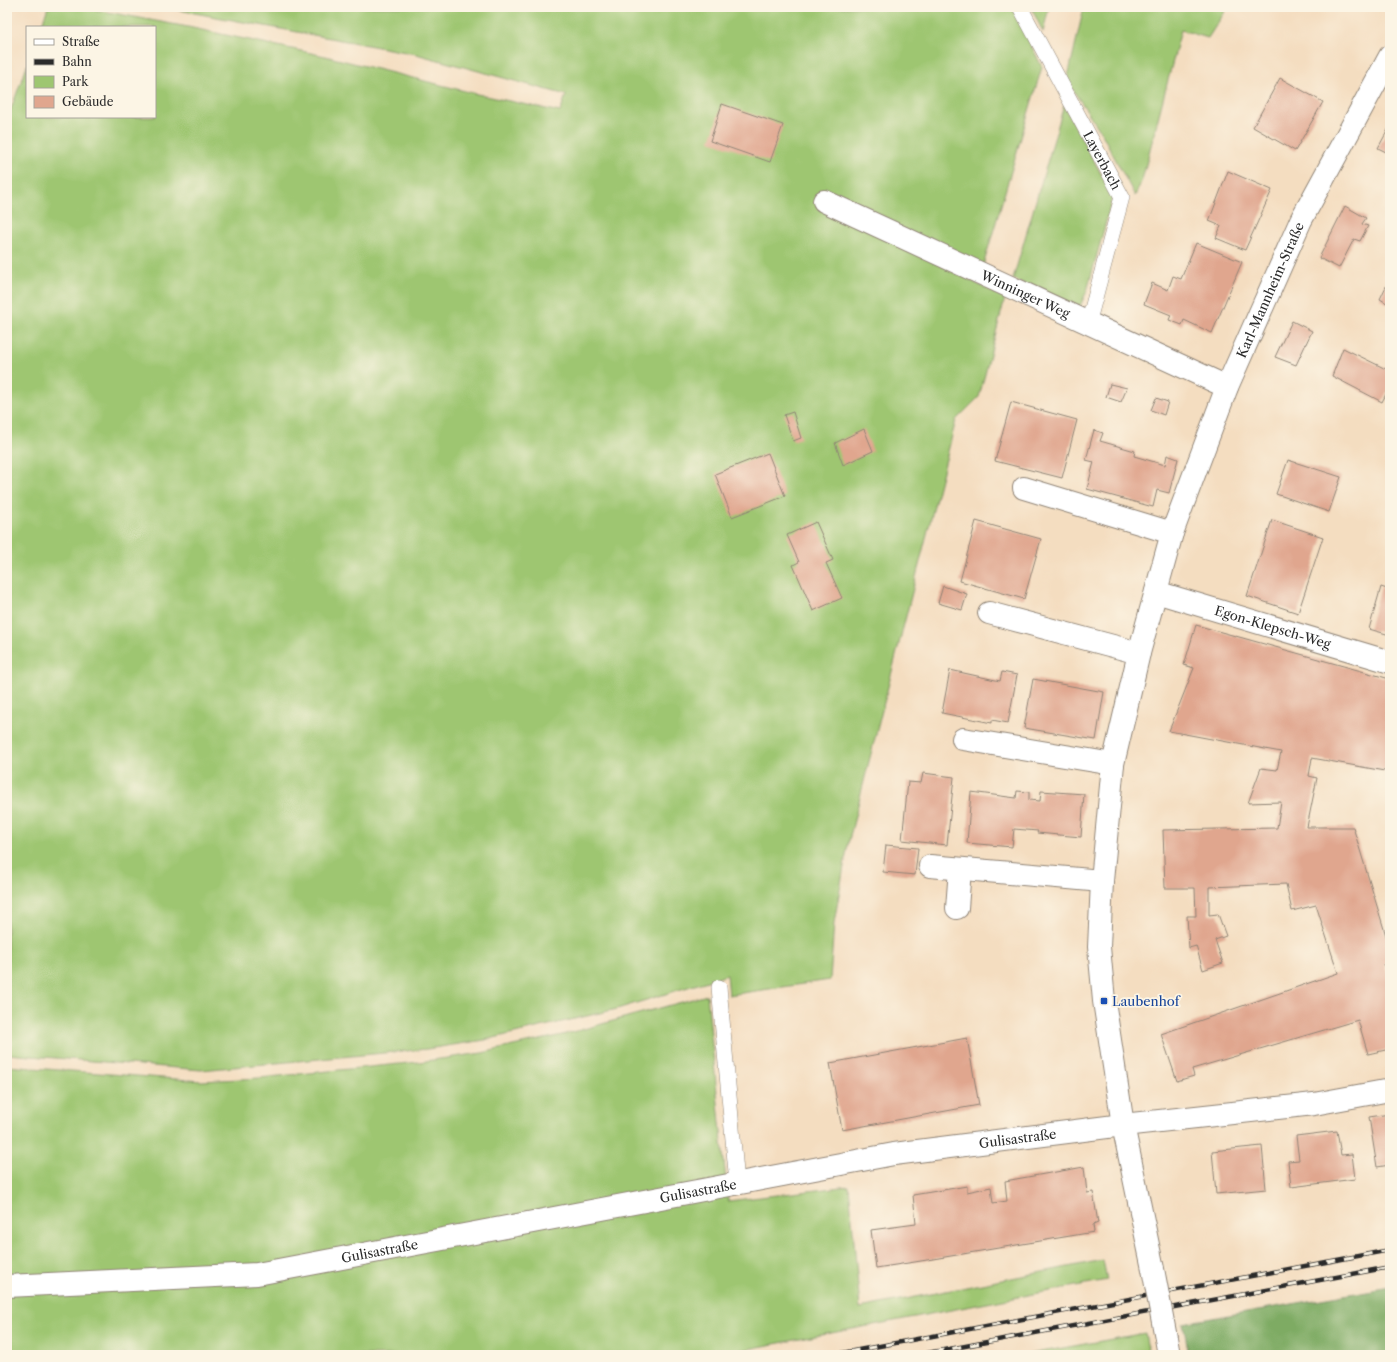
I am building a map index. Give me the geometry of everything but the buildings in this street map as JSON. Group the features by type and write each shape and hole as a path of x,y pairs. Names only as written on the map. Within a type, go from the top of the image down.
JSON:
{"street":[{"name":"Karl-Mannheim-Straße","path":"1168,1346 1122,1125 1104,1001 1099,947 1102,881 1113,764 1139,652 1172,533 1226,387 1301,220 1389,60"},
{"name":"Winninger Weg","path":"824,201 1226,387"},
{"path":"1024,488 1172,533"},
{"name":"Egon-Klepsch-Weg","path":"1156,592 1390,662"},
{"path":"989,613 1139,652"},
{"path":"963,739 1113,764"},
{"path":"930,866 1102,881"},
{"path":"957,908 960,869"},
{"name":"Gulisastraße","path":"7,1286 257,1274 894,1154 1122,1125 1314,1104 1390,1090"}],"lane":[{"name":"Layerbach","path":"1020,7 1122,197 1088,324"},
{"path":"719,987 737,1183"}],"green space":[{"path":"48,7 81,7 188,27 325,56 477,94 560,112 566,95 416,54 162,7 1012,7 1042,67 983,266 930,260 1005,298 979,397 956,420 848,844 834,923 830,980 729,995 727,975 617,1009 485,1040 427,1049 201,1070 7,1054 7,120 26,68 26,118 156,118 156,26 41,26"},
{"path":"1031,7 1049,7 1043,32"},
{"path":"1084,7 1228,7 1208,38 1181,30 1142,180 1135,196 1101,132 1067,81"},
{"path":"1064,105 1113,196 1087,291 1080,306 1069,307 1013,279"},
{"path":"707,995 728,1201 849,1186 860,1308 1103,1260 1107,1280 717,1355 7,1355 7,1066 202,1081 259,1078 419,1062 482,1053 562,1035"},
{"path":"1390,1287 1390,1355 1189,1355 1183,1323"},
{"path":"1145,1333 1149,1355 1025,1355"}],"railway":[{"path":"832,1355 1390,1250"},
{"path":"917,1355 1390,1267"}],"place":[{"name":"Laubenhof","path":"1104,1001"}]}
